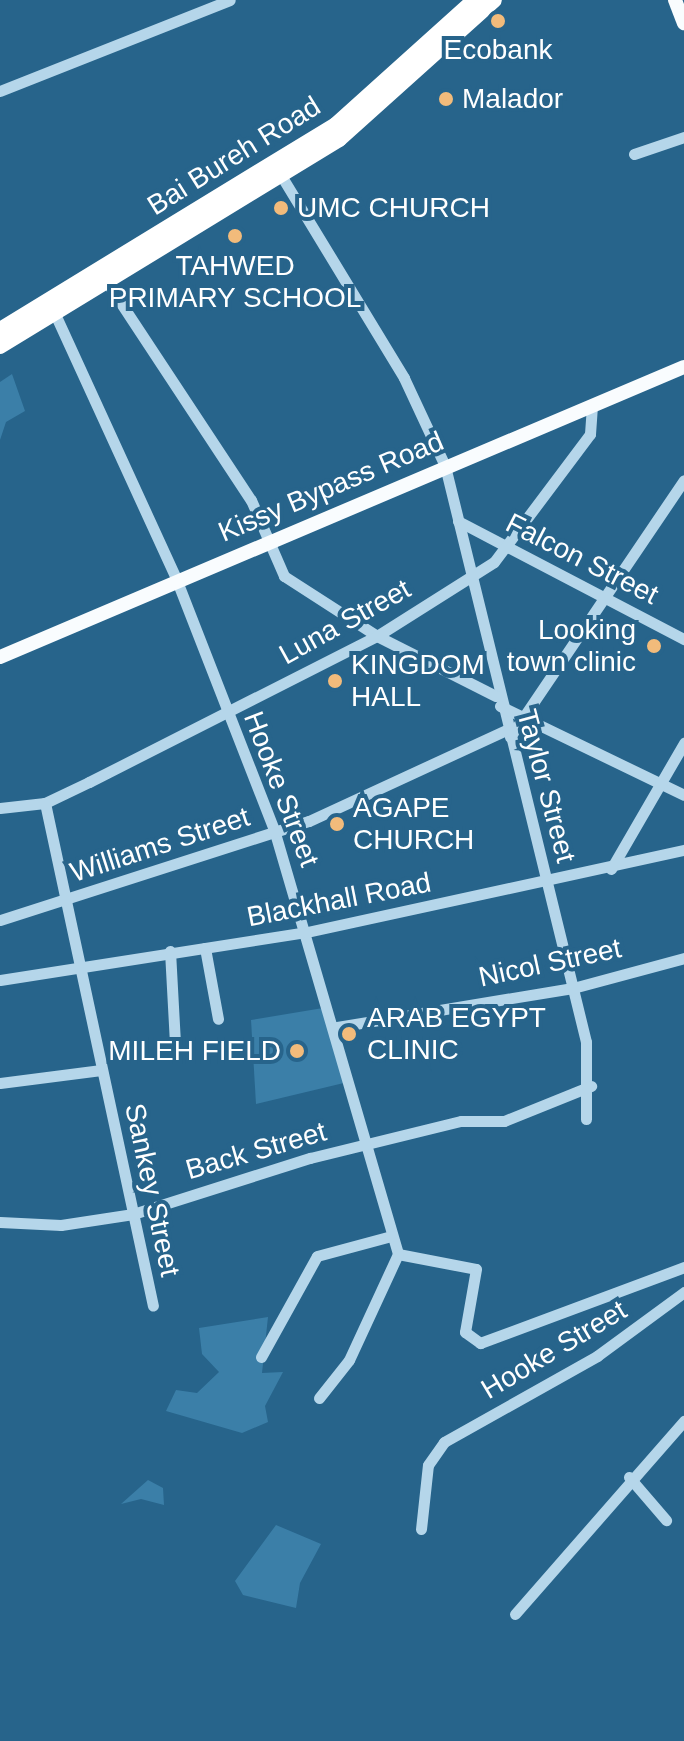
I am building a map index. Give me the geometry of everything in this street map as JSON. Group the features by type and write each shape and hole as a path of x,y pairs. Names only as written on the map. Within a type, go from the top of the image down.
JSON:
{"highway":[{"name":"Bai Bureh Road","path":"0,330 336,125 475,0"},
{"path":"0,346 282,177 386,103 494,0"}],"main road":[{"path":"675,0 683,19"},
{"name":"Kissy Bypass Road","path":"0,657 684,367"}],"street":[{"path":"0,91 230,0"},
{"path":"634,154 684,137"},
{"name":"Taylor Street","path":"282,177 404,378 445,466 467,578 573,988 591,1086 586,1119"},
{"path":"107,282 270,540 294,586 524,717 684,795"},
{"name":"Hooke Street","path":"55,314 177,581 275,833 337,1027 398,1254 476,1269 465,1332 480,1343 684,1267"},
{"name":"Luna Street","path":"45,803 377,636 510,549 590,434 592,405"},
{"path":"509,733 524,717 607,599 684,480"},
{"name":"Falcon Street","path":"458,521 684,639"},
{"name":"Williams Street","path":"0,920 275,833 509,733"},
{"path":"611,869 658,782 684,743"},
{"path":"0,808 45,803"},
{"name":"Sankey Street","path":"45,803 153,1306"},
{"name":"Blackhall Road","path":"0,980 79,964 307,932 547,883 684,850"},
{"path":"680,958 684,945"},
{"path":"205,948 218,1019"},
{"path":"170,951 175,1044"},
{"name":"Nicol Street","path":"337,1027 573,988 680,958"},
{"path":"0,1083 101,1070"},
{"name":"Back Street","path":"0,1222 61,1225 133,1214 370,1144 432,1130 504,1121 591,1086"},
{"path":"0,1214 0,1222"},
{"path":"261,1357 317,1256 391,1236"},
{"path":"319,1398 356,1348 398,1254"},
{"name":"Hooke Street","path":"421,1529 428,1465 444,1442 597,1356 684,1292"},
{"path":"515,1614 629,1477 684,1421"},
{"path":"629,1477 666,1520"}],"shaded area":[{"path":"12,374 25,411 6,422 0,440 0,382"},
{"name":"MILEH FIELD","path":"329,1007 348,1082 256,1104 251,1020"},
{"path":"268,1317 262,1373 283,1372 265,1406 268,1422 242,1433 166,1411 176,1390 197,1393 219,1372 202,1354 199,1328"},
{"path":"148,1480 163,1488 164,1505 141,1499 121,1504"},
{"path":"276,1525 321,1544 300,1583 296,1608 243,1595 235,1581"}],"place":[{"name":"Ecobank","path":"498,21"},
{"name":"Malador","path":"446,99"},
{"name":"UMC CHURCH","path":"281,208"},
{"name":"TAHWED PRIMARY SCHOOL","path":"235,236"},
{"name":"Looking town clinic","path":"654,646"},
{"name":"KINGDOM HALL","path":"335,681"},
{"name":"AGAPE CHURCH","path":"337,824"},
{"name":"ARAB EGYPT CLINIC","path":"349,1034"},
{"name":"MILEH FIELD","path":"297,1051"}]}
